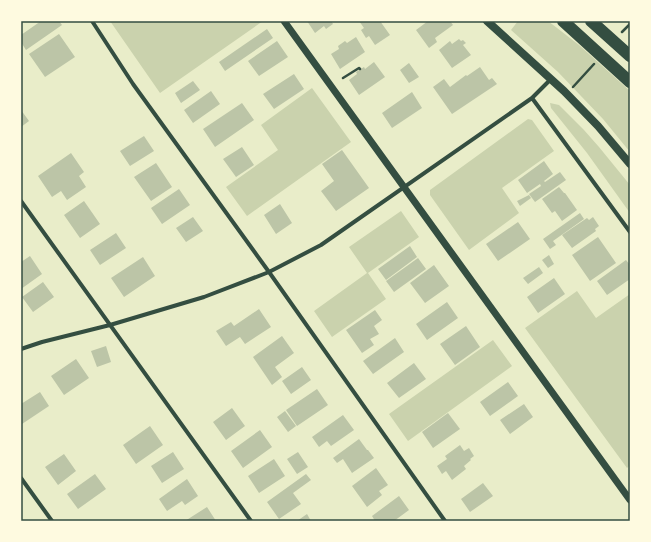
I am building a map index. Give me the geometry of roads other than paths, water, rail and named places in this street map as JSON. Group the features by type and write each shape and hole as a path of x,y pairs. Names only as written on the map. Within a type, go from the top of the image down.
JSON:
{"highway":[{"path":"563,21 630,82"},
{"path":"591,21 630,56"}],"main road":[{"path":"487,21 551,79 598,126 630,164"}],"street":[{"path":"92,21 133,84 269,272 445,521"},
{"path":"284,21 630,500"},
{"path":"21,349 42,342 110,325 204,297 269,272 321,245 532,98 551,79"},
{"path":"532,98 630,232"},
{"path":"21,200 251,521"},
{"path":"21,478 52,521"}]}
